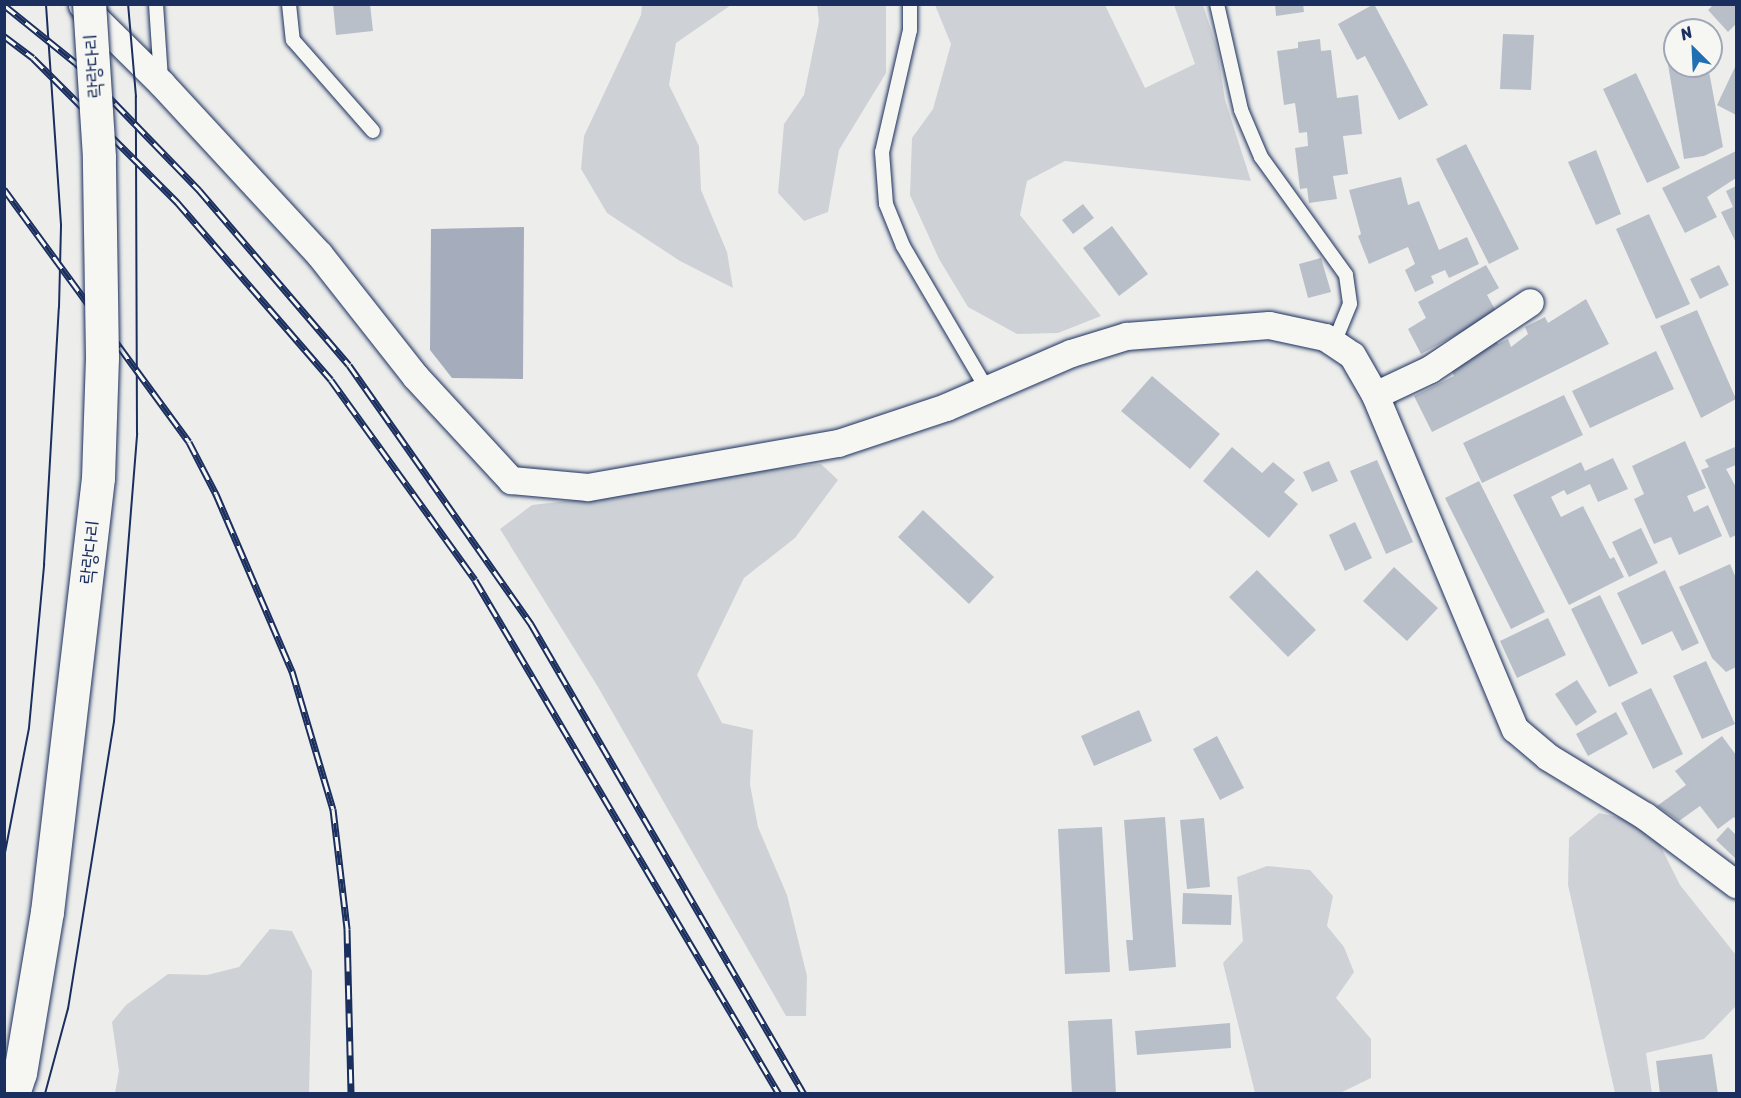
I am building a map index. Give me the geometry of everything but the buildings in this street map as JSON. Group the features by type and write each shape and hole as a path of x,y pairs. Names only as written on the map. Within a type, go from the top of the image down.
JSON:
{"main road":[{"name":"락랑다리","path":"13,1094 20,1072 46,912 98,477 102,358 99,157 89,4"}],"street":[{"path":"81,4 162,84 319,254 415,376 511,480 588,487 838,443 946,407 1071,353 1126,336 1269,325 1325,337 1352,355 1375,396 1515,729 1548,757 1645,816 1737,884"},
{"path":"1375,396 1430,369 1530,302"}],"lane":[{"path":"156,4 162,84"},
{"path":"290,4 293,40 373,131"},
{"path":"910,4 910,30 882,152 886,204 903,246 987,389"},
{"path":"1217,4 1241,110 1261,157 1346,275 1350,304 1334,343"}],"shaded area":[{"path":"642,5 731,5 676,43 669,85 699,146 701,190 727,252 733,288 680,261 607,213 581,169 584,136 641,15"},
{"path":"817,5 886,5 886,73 839,150 828,212 804,221 778,193 784,124 804,95 819,21"},
{"path":"935,5 1105,5 1145,88 1195,64 1174,5 1203,5 1217,48 1225,100 1251,181 1065,161 1027,181 1020,215 1101,316 1058,333 1017,334 968,307 939,259 910,195 912,138 933,109 951,44"},
{"path":"821,464 838,480 795,538 744,578 697,675 722,723 753,730 750,784 758,827 787,895 807,976 806,1016 786,1016 598,687 500,529 532,505 635,493 744,472"},
{"path":"1599,813 1626,819 1660,845 1680,885 1736,955 1736,1006 1704,1039 1646,1053 1652,1093 1615,1093 1568,885 1569,838"},
{"path":"1267,866 1310,870 1333,896 1327,926 1344,947 1354,972 1336,998 1371,1039 1371,1078 1340,1093 1255,1093 1223,963 1243,941 1237,877"},
{"path":"270,929 292,931 312,971 309,1093 115,1093 119,1071 112,1022 126,1005 168,974 207,975 239,967"}],"water":[{"path":"524,227 523,379 452,378 430,350 431,229"}],"tram line":[{"path":"4,858 29,728 44,565 59,308 61,225 46,4"},
{"path":"45,1094 68,1009 114,722 137,434 136,97 128,4"}],"railway":[{"path":"4,5 76,63 199,190 349,365 531,624 804,1094"},
{"path":"4,36 33,58 177,202 331,380 475,580 779,1094"},
{"path":"4,189 189,442 216,494 292,671 333,809 347,929 351,1094"}]}
